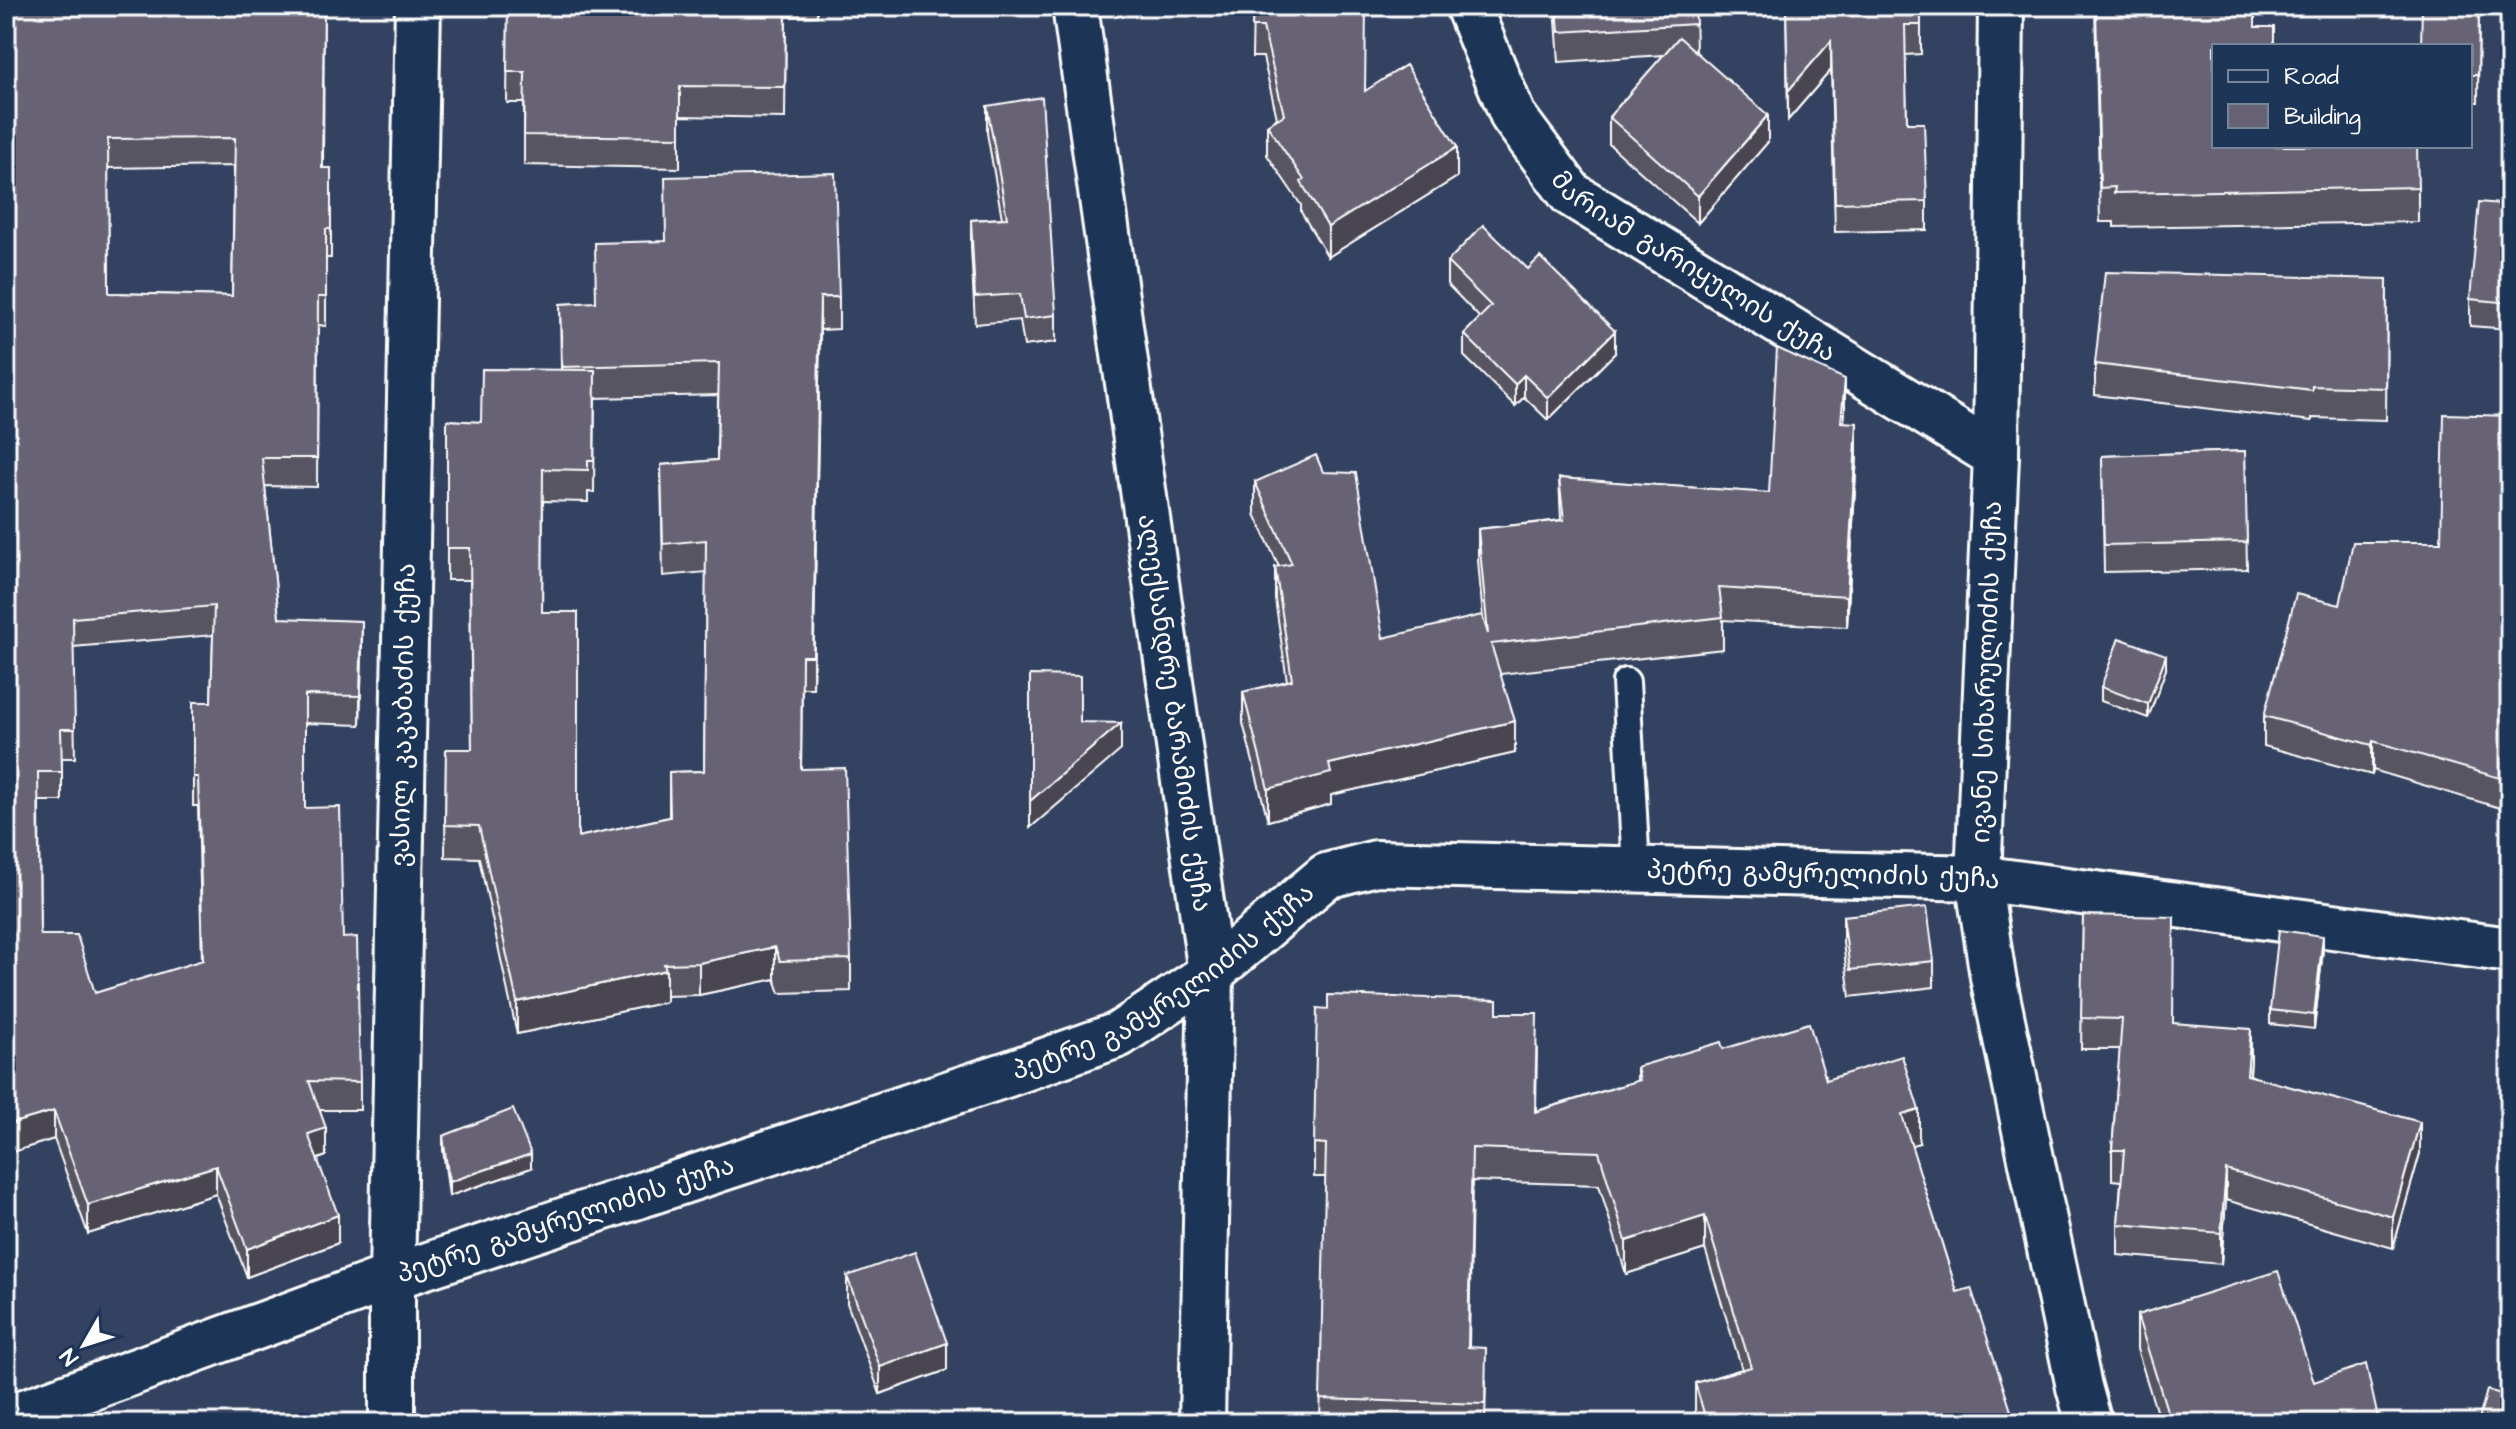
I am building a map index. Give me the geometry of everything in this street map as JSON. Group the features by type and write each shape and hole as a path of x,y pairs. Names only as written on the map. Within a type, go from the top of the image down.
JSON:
{"street":[{"name":"ვასილ კაკაბაძის ქუჩა","path":"392,1423 392,1277 418,6"},
{"name":"ალექსანდრე ბარამიძის ქუჩა","path":"1075,6 1211,973 1202,1423"},
{"name":"მარიამ გარიყულის ქუჩა","path":"1468,6 1513,116 1571,194 1996,456"},
{"name":"ივანე სიხარულიძის ქუჩა","path":"2001,6 1996,456 1978,878 1993,977 2089,1423"},
{"name":"პეტრე გამყრელიძის ქუჩა","path":"6,1419 392,1277 1118,1035 1211,973 1326,876 1376,863 1978,878 2510,950"}],"lane":[{"path":"1626,682 1636,869"}],"building":[{"path":"6,6 324,6 322,168 331,168 331,229 326,229 326,297 318,297 317,458 262,458 279,618 362,621 360,696 305,695 305,808 340,807 343,938 357,937 360,1082 309,1081 326,1128 308,1134 338,1215 247,1249 216,1166 88,1205 54,1111 6,1125","holes":["235,138 232,296 109,293 108,139","214,606 211,702 193,702 193,777 198,777 203,960 95,993 77,935 40,935 38,772 62,772 61,729 75,729 73,618"]},
{"path":"508,6 786,6 785,87 680,86 680,137 524,135 525,72 507,72"},
{"path":"1253,6 1366,6 1365,91 1406,65 1457,147 1328,227 1301,182 1304,180 1267,125 1284,115 1263,27 1252,27"},
{"path":"1557,6 1695,6 1696,24 1559,32"},
{"path":"1786,6 1921,6 1921,25 1905,25 1907,123 1924,123 1927,201 1835,203 1831,41 1788,91"},
{"path":"2096,6 2255,6 2255,27 2274,27 2274,44 2212,44 2212,148 2417,148 2418,187 2114,193 2115,187 2100,188"},
{"path":"2422,6 2479,6 2478,75 2472,75 2472,44 2421,44"},
{"path":"1679,37 1768,115 1698,196 1609,117"},
{"path":"1042,97 1056,315 1024,319 1020,294 975,297 971,220 1007,218 987,106"},
{"path":"835,173 839,297 820,297 813,656 802,656 801,769 845,768 851,959 780,961 775,947 699,963 664,964 666,970 517,1002 479,826 445,825 446,749 472,749 470,548 447,548 447,420 481,422 482,369 595,370 594,460 588,460 588,470 543,469 542,612 578,612 578,837 670,817 669,772 704,771 706,540 663,544 661,465 717,460 719,363 562,367 560,304 596,302 595,243 666,241 665,177"},
{"path":"2479,202 2510,205 2510,303 2470,299"},
{"path":"1483,225 1528,269 1540,257 1615,331 1548,398 1524,375 1515,384 1464,334 1491,306 1447,262"},
{"path":"2105,272 2387,279 2386,388 2312,386 2312,390 2095,364"},
{"path":"1777,348 1845,379 1841,422 1857,423 1847,596 1719,588 1723,617 1491,644 1515,721 1329,764 1331,773 1268,789 1243,692 1292,680 1275,567 1292,564 1255,482 1316,455 1323,472 1356,473 1383,638 1482,615 1488,634 1478,529 1564,520 1559,478 1769,493"},
{"path":"2444,414 2510,416 2510,781 2373,741 2372,745 2264,716 2296,594 2340,605 2353,542 2441,542"},
{"path":"2245,451 2247,542 2104,545 2102,456"},
{"path":"2119,638 2166,655 2148,704 2101,687"},
{"path":"1030,675 1080,676 1080,722 1121,723 1030,801"},
{"path":"1927,907 1934,961 1850,970 1843,916"},
{"path":"2083,915 2174,917 2173,1023 2251,1029 2247,1075 2420,1122 2393,1217 2226,1170 2221,1233 2118,1224 2124,1150 2112,1150 2122,1019 2081,1018"},
{"path":"2279,930 2323,936 2314,1015 2270,1010"},
{"path":"1328,995 1497,1000 1497,1013 1537,1013 1535,1112 1640,1080 1637,1067 1721,1042 1723,1049 1809,1023 1826,1080 1902,1056 1919,1110 1902,1115 1957,1292 1971,1288 2015,1423 1707,1423 1695,1383 1751,1367 1705,1216 1626,1241 1599,1152 1472,1148 1468,1347 1486,1348 1485,1404 1320,1399 1326,1144 1314,1143 1317,1008 1328,1009"},
{"path":"513,1109 531,1154 449,1182 443,1136"},
{"path":"915,1252 947,1343 880,1367 847,1276"},
{"path":"2278,1271 2314,1382 2366,1364 2378,1418 2317,1423 2171,1423 2137,1315"},
{"path":"2510,1374 2510,1423 2478,1423 2487,1390 2505,1395"}]}
